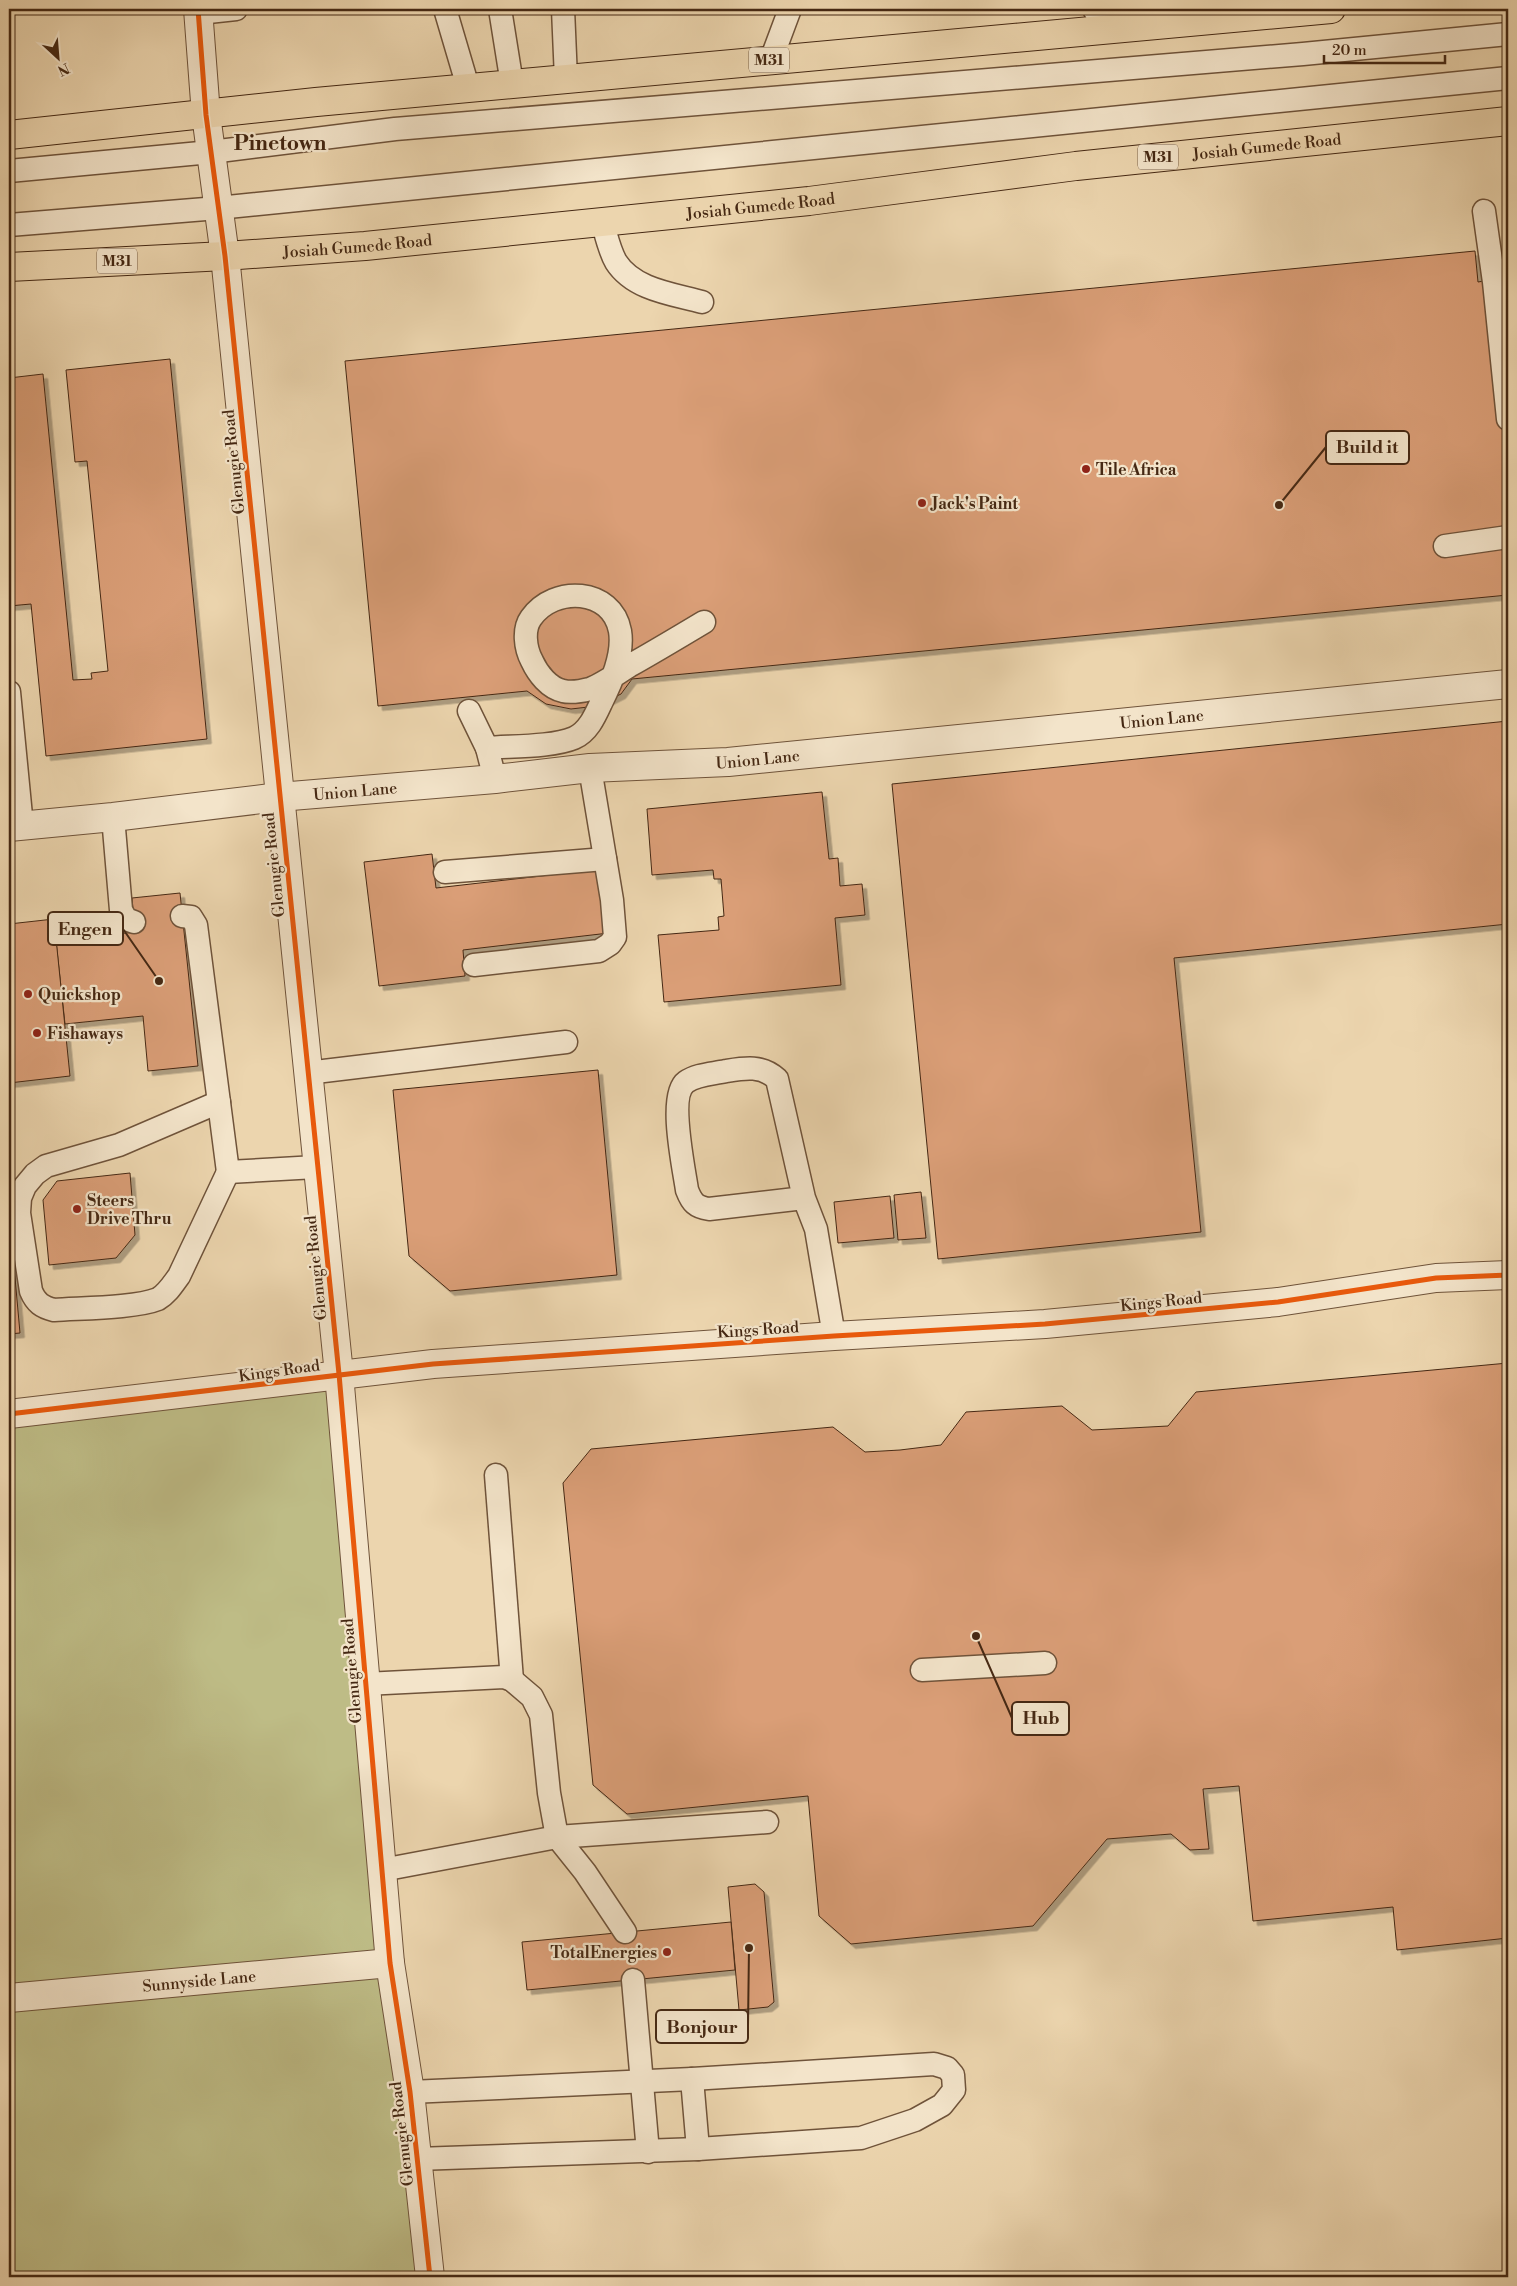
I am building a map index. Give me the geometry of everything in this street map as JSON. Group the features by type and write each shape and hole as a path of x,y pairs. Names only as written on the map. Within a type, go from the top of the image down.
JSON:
{"main road":[{"name":"M31","path":"9,135 468,87 771,60 1100,19 1331,9"},
{"name":"Josiah Gumede Road","path":"9,267 225,256 366,246 809,201 1076,166 1508,121"}],"street":[{"name":"Glenugie Road","path":"198,11 206,115 225,256 316,1167 339,1374 390,1963 410,2092 430,2277"},
{"name":"Union Lane","path":"16,827 279,797 496,779 590,768 728,762 1508,684"},
{"name":"Kings Road","path":"9,1414 432,1364 1121,1318 1278,1302 1436,1278 1508,1275"},
{"name":"Sunnyside Lane","path":"9,1998 390,1963"}],"lane":[{"path":"198,11 236,9"},
{"path":"445,9 468,87"},
{"path":"500,9 512,84"},
{"path":"563,9 566,79"},
{"path":"771,60 790,9"},
{"path":"9,171 211,152 395,129 1293,55 1508,34"},
{"path":"9,225 218,208 1508,78"},
{"path":"1508,121 1508,127"},
{"path":"1484,211 1494,282 1508,418"},
{"path":"602,222 612,254 626,273 649,287 702,302"},
{"path":"1445,546 1508,536"},
{"path":"487,748 560,742 581,734 591,722 616,674 620,631 615,618 607,608 596,600 573,594 551,600 530,619 526,628 529,656 542,677 554,688 564,691 589,689 616,674 704,622"},
{"path":"9,692 16,827"},
{"path":"470,711 487,748 496,779"},
{"path":"474,965 599,951 606,948 615,937 612,900 590,768"},
{"path":"113,817 121,910 126,919 134,922"},
{"path":"445,872 605,859"},
{"path":"182,916 191,917 196,925 219,1102 228,1172 179,1276 169,1290 159,1298 143,1303 54,1310 42,1307 35,1301 31,1291 19,1213 20,1198 25,1186 35,1174 46,1166 119,1145 219,1102"},
{"path":"307,1073 566,1042"},
{"path":"804,1198 709,1208 701,1207 692,1202 687,1190 677,1109 678,1093 684,1083 694,1077 740,1069 760,1069 769,1072 777,1079 804,1198 816,1229 834,1336"},
{"path":"228,1172 316,1167"},
{"path":"496,1476 512,1680"},
{"path":"922,1670 1045,1663"},
{"path":"365,1684 504,1676 532,1696 541,1715 549,1793 557,1837 585,1872 625,1932"},
{"path":"382,1870 557,1837 767,1822"},
{"path":"633,1980 648,2152"},
{"path":"410,2092 692,2080 934,2064 947,2068 954,2075 954,2090 942,2105 915,2120 861,2138 648,2152 417,2159"},
{"path":"692,2080 698,2149"}],"shaded area":[{"path":"339,1375 430,2277 9,2277 9,1416"}],"building":[{"path":"1475,251 1478,282 1508,277 1508,595 632,679 621,694 597,706 571,709 546,704 527,691 378,706 345,361"},
{"path":"170,359 207,739 46,756 31,604 9,606 9,378 43,374 73,680 92,679 91,673 108,671 87,461 75,462 66,370"},
{"path":"1508,721 1508,924 1174,958 1201,1232 938,1259 892,784"},
{"path":"822,792 829,859 838,858 840,886 862,884 865,915 835,918 841,985 664,1002 658,935 719,930 718,917 724,916 721,879 714,879 713,870 652,875 647,809"},
{"path":"432,854 436,888 602,869 609,933 463,950 465,976 379,986 364,862"},
{"path":"180,893 198,1066 148,1071 143,1016 65,1024 56,941 135,932 132,898"},
{"path":"54,919 70,1076 9,1083 9,924"},
{"path":"598,1070 617,1275 450,1291 409,1256 393,1090"},
{"path":"130,1173 135,1235 116,1258 49,1265 43,1200 57,1181"},
{"path":"921,1192 926,1238 898,1240 894,1195"},
{"path":"890,1196 894,1238 838,1243 834,1202"},
{"path":"9,1233 11,1233 20,1333 9,1334"},
{"path":"1508,1363 1508,1938 1397,1950 1393,1907 1253,1921 1239,1786 1203,1789 1209,1849 1190,1850 1171,1834 1107,1839 1033,1926 851,1944 819,1916 808,1796 627,1814 593,1785 563,1483 591,1449 833,1427 865,1452 900,1450 941,1445 966,1412 1062,1406 1092,1430 1168,1426 1196,1392"},
{"path":"755,1884 764,1892 774,2002 768,2007 739,2010 728,1887"},
{"path":"731,1922 735,1970 527,1990 522,1942"}],"cycle path":[{"path":"198,9 206,115 225,256 339,1374 390,1963 410,2092 430,2277"},
{"path":"9,1414 433,1364 834,1336 1045,1324 1278,1302 1436,1278 1508,1275"}],"place":[{"name":"Tile Africa","path":"1086,469"},
{"name":"Jack's Paint","path":"922,503"},
{"name":"Build it","path":"1279,505"},
{"name":"Engen","path":"159,981"},
{"name":"Quickshop","path":"28,994"},
{"name":"Fishaways","path":"37,1033"},
{"name":"Steers Drive Thru","path":"77,1209"},
{"name":"Hub","path":"976,1636"},
{"name":"Bonjour","path":"749,1948"},
{"name":"TotalEnergies","path":"667,1952"}],"district":[{"name":"Pinetown","path":"280,143"}]}
